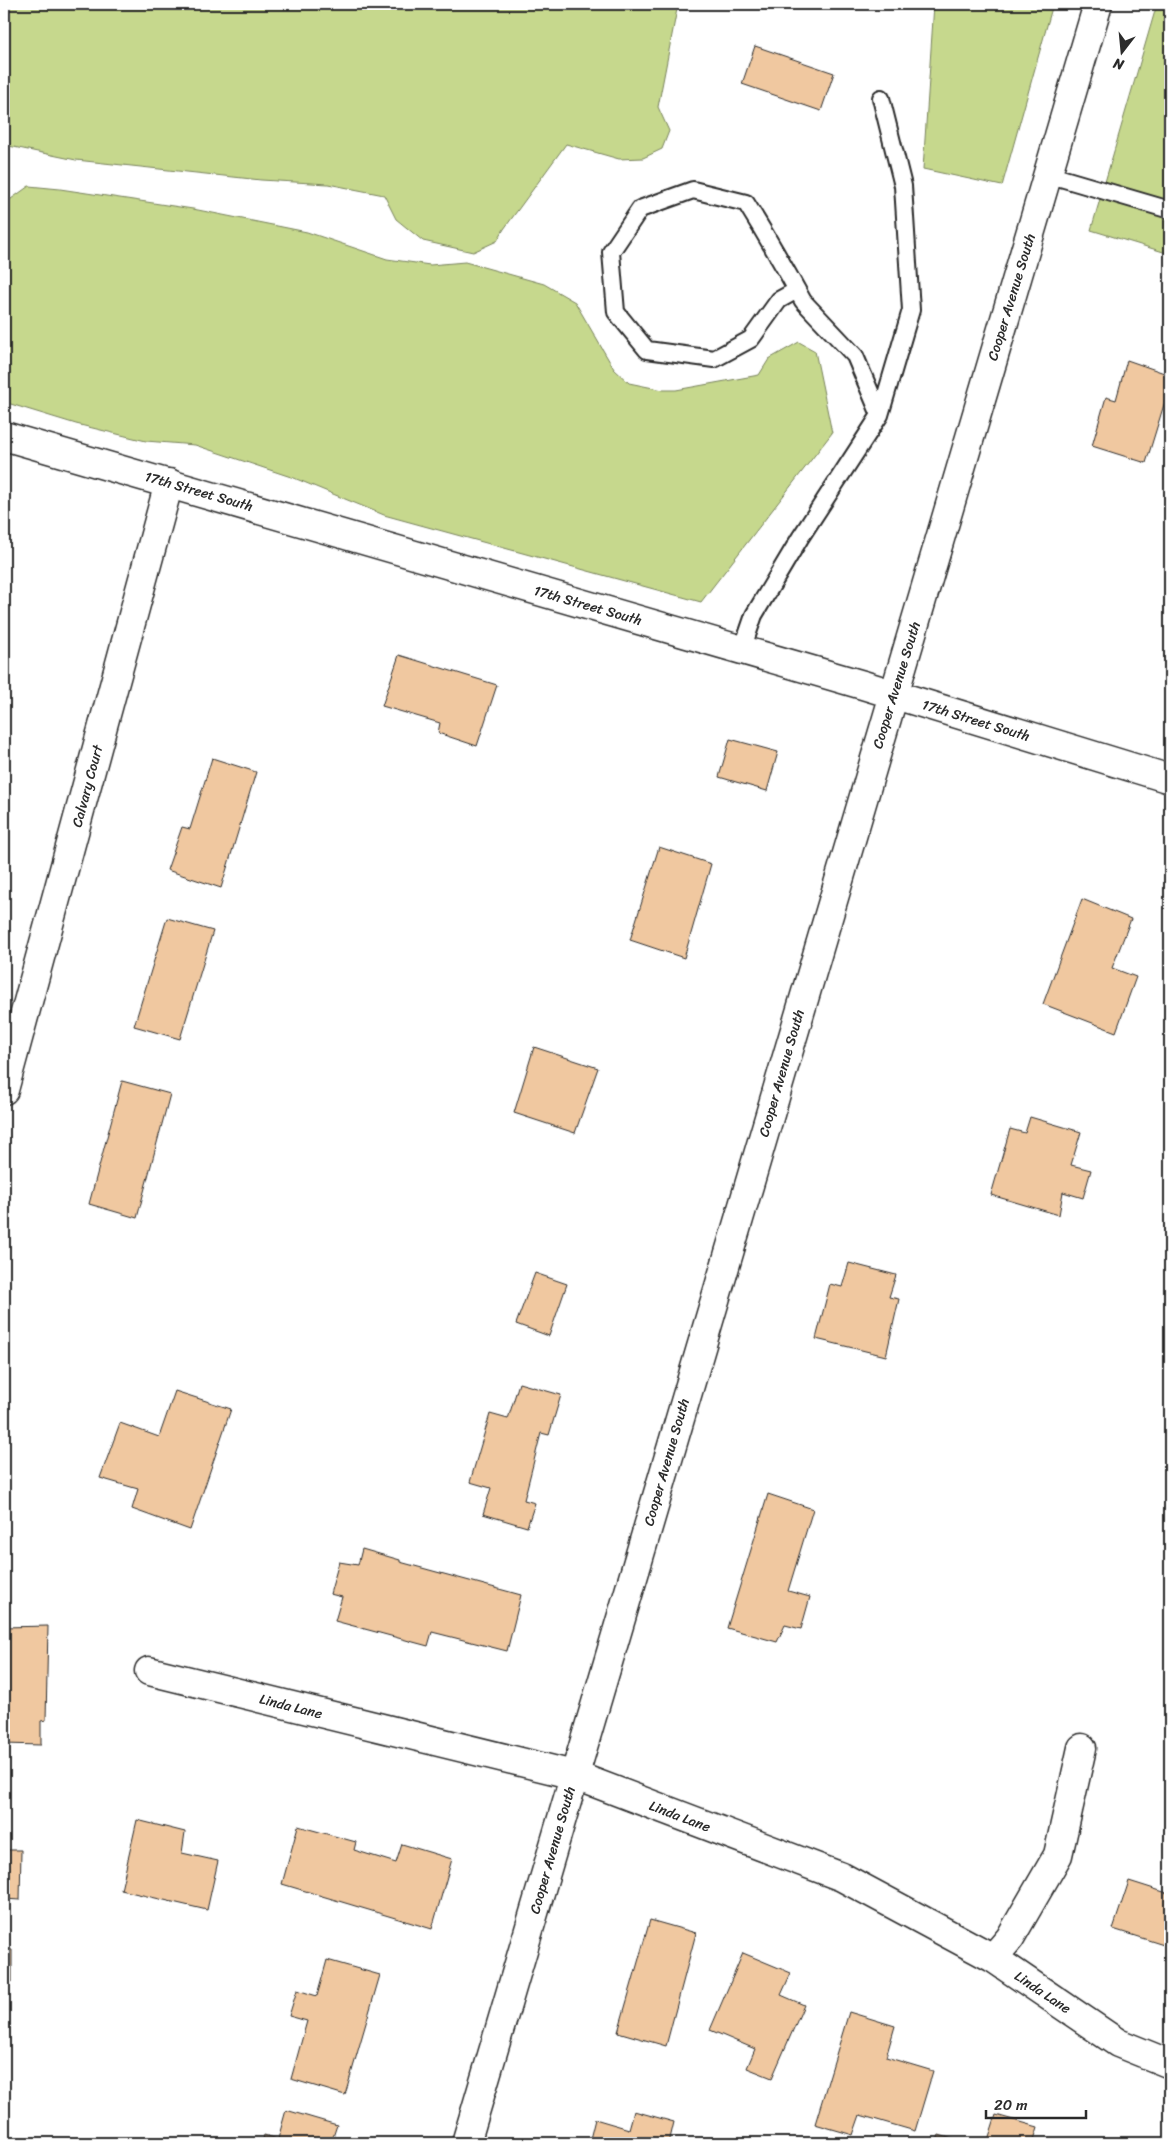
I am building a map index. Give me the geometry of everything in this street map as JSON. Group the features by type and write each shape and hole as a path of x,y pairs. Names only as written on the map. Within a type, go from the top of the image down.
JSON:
{"street":[{"name":"Cooper Avenue South","path":"466,2143 892,694 1098,4"},
{"name":"17th Street South","path":"4,436 892,694 1170,779"},
{"name":"Calvary Court","path":"4,1090 169,483"},
{"name":"Linda Lane","path":"149,1671 574,1776 842,1876 992,1958 1118,2043 1170,2064"},
{"path":"992,1958 1010,1938 1058,1855 1082,1748"}],"lane":[{"path":"742,650 754,615 800,538 880,415 911,310 904,186 881,98"},
{"path":"1047,174 1170,210"},
{"path":"797,290 780,300 751,339 714,359 647,350 616,312 612,252 640,209 693,190 746,203 797,290 803,301 855,356 880,415"}],"green space":[{"path":"4,4 678,4 658,107 669,131 662,149 643,158 619,159 566,144 497,241 473,252 423,241 396,219 384,195 328,184 261,180 76,160 4,145"},
{"path":"934,4 1053,4 1002,186 923,169"},
{"path":"1157,4 1170,4 1170,254 1091,230"},
{"path":"29,186 193,209 307,232 387,259 430,265 465,262 544,284 575,302 614,369 629,383 663,390 676,390 759,375 769,359 799,342 815,351 832,433 701,602 384,515 294,478 195,445 146,441 76,424 4,402 4,204"}],"building":[{"path":"755,46 834,73 821,111 742,84"},
{"path":"1127,360 1170,375 1170,385 1146,463 1092,446 1106,397 1116,400"},
{"path":"399,655 497,685 477,746 438,733 440,723 382,706"},
{"path":"730,739 778,752 767,791 719,777"},
{"path":"212,758 256,772 221,888 167,870 182,827 190,829"},
{"path":"659,847 711,864 684,958 630,940"},
{"path":"1082,899 1131,919 1112,968 1136,977 1116,1032 1043,1004"},
{"path":"167,918 213,931 180,1039 134,1026"},
{"path":"534,1047 598,1068 575,1133 514,1113"},
{"path":"122,1081 170,1094 137,1218 89,1204"},
{"path":"1030,1117 1081,1132 1071,1165 1091,1170 1083,1198 1063,1192 1059,1215 991,1195 1010,1129 1025,1133"},
{"path":"849,1263 896,1275 889,1297 899,1299 886,1356 816,1339 830,1284 842,1287"},
{"path":"535,1273 567,1284 549,1336 516,1324"},
{"path":"519,1383 561,1395 549,1435 541,1433 524,1500 535,1503 527,1527 483,1514 491,1488 470,1482 490,1414 508,1419"},
{"path":"175,1391 231,1409 190,1530 132,1509 138,1489 100,1478 120,1423 159,1437"},
{"path":"768,1494 813,1509 788,1591 810,1597 801,1629 785,1625 777,1642 727,1628"},
{"path":"362,1549 400,1560 400,1562 521,1595 507,1651 432,1632 428,1646 335,1621 342,1597 330,1594 339,1562 358,1565"},
{"path":"48,1626 46,1720 41,1721 41,1745 4,1744 4,1627"},
{"path":"137,1820 185,1832 182,1853 218,1861 207,1910 121,1890"},
{"path":"298,1826 356,1842 354,1850 396,1863 402,1844 452,1859 432,1929 282,1884"},
{"path":"4,1850 21,1850 20,1900 4,1899"},
{"path":"1129,1881 1170,1894 1170,1947 1113,1929"},
{"path":"650,1920 696,1933 666,2046 618,2032"},
{"path":"4,1949 12,1950 12,1982 4,1982"},
{"path":"743,1953 791,1973 781,1995 804,2005 772,2078 747,2068 755,2049 710,2030"},
{"path":"327,1960 380,1975 345,2095 291,2079 307,2021 289,2016 297,1990 317,1996"},
{"path":"849,2012 895,2026 886,2057 933,2071 915,2131 860,2115 853,2135 815,2124"},
{"path":"286,2110 337,2125 331,2143 262,2143 264,2135 278,2139"},
{"path":"634,2111 674,2122 669,2143 589,2143 595,2119 629,2129"},
{"path":"996,2115 1038,2127 1033,2143 987,2143"},
{"path":"939,2135 967,2143 936,2143"}]}
